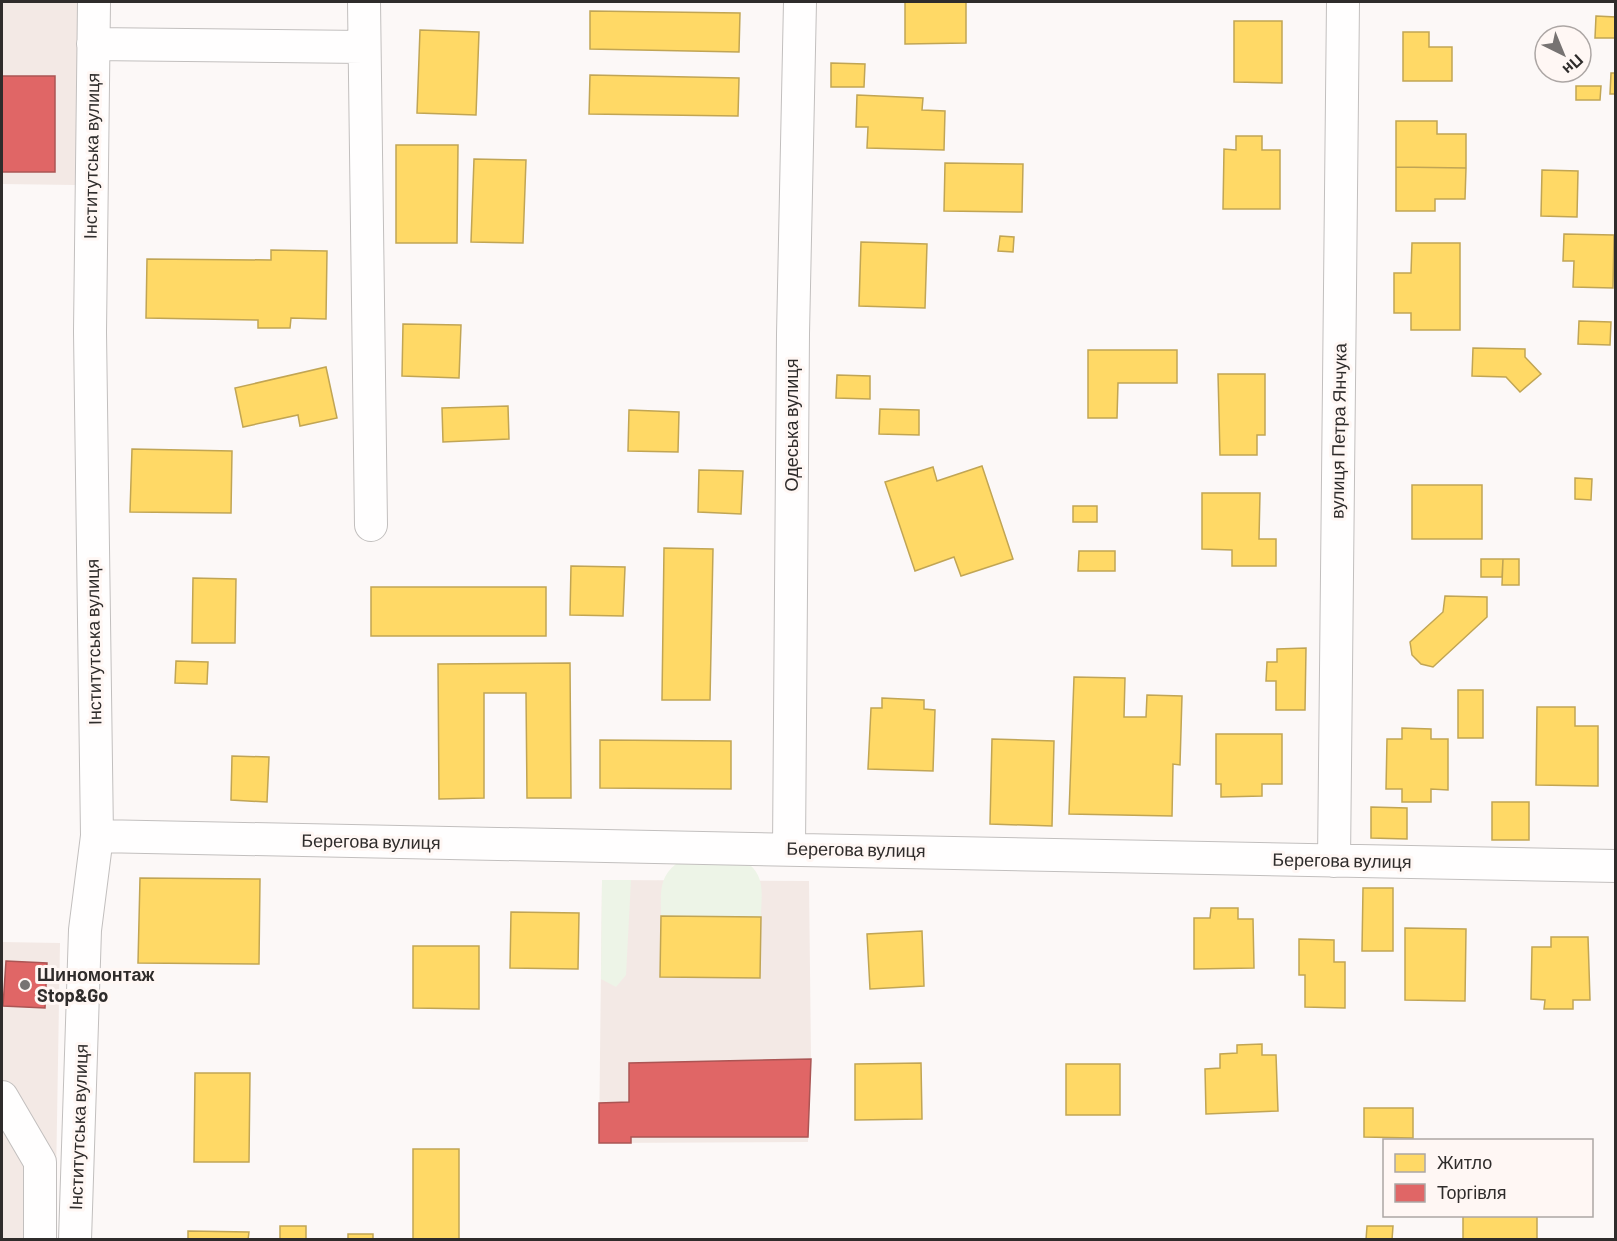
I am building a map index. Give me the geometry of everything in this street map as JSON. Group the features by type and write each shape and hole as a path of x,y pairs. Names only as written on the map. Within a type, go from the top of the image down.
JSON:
{"street":[{"name":"Інститутська вулиця","path":"75,1239 85,930 97,837 90,332 94,2"},
{"path":"364,2 371,525"},
{"name":"Одеська вулиця","path":"789,849 793,346 800,2"},
{"name":"вулиця Петра Янчука","path":"1334,861 1343,2"},
{"path":"93,44 363,47"},
{"name":"Берегова вулиця","path":"97,837 1616,866"},
{"path":"2,1097 40,1162 40,1239"}],"shaded area":[{"path":"2,2 80,2 75,185 2,184"},
{"path":"676,864 750,865 761,883 761,917 661,916 663,881"},
{"path":"602,880 809,881 811,1059 808,1142 599,1143"},
{"path":"602,880 631,880 626,975 616,987 601,979"},
{"path":"2,942 60,943 55,1239 2,1240"}],"building: Житло":[{"path":"905,2 966,2 966,43 905,44"},
{"path":"590,11 740,13 739,52 590,49"},
{"path":"1596,16 1616,17 1616,38 1595,38"},
{"path":"1234,21 1282,21 1282,83 1234,82"},
{"path":"420,30 479,32 476,115 417,113"},
{"path":"1403,32 1429,32 1429,47 1452,47 1452,81 1403,81"},
{"path":"831,63 865,64 864,87 831,87"},
{"path":"1611,73 1616,73 1616,94 1610,94"},
{"path":"590,75 739,78 738,116 589,114"},
{"path":"1576,86 1601,86 1600,100 1576,100"},
{"path":"857,95 923,98 922,110 945,111 944,150 867,148 868,127 856,127"},
{"path":"1396,121 1437,121 1437,134 1466,134 1466,168 1396,167"},
{"path":"1236,136 1262,136 1262,150 1280,150 1280,209 1223,209 1224,149 1236,150"},
{"path":"396,145 458,145 457,243 396,243"},
{"path":"474,159 526,160 523,243 471,242"},
{"path":"945,163 1023,164 1022,212 944,211"},
{"path":"1396,167 1466,168 1465,199 1435,199 1435,211 1396,211"},
{"path":"1542,170 1578,171 1577,217 1541,216"},
{"path":"1564,234 1614,235 1613,288 1573,287 1574,261 1563,261"},
{"path":"1000,236 1014,237 1013,252 998,251"},
{"path":"861,242 927,244 925,308 859,306"},
{"path":"1412,243 1460,243 1460,330 1411,330 1411,313 1394,313 1394,273 1411,273"},
{"path":"271,250 327,251 326,319 291,318 290,328 258,328 258,320 146,318 147,259 271,260"},
{"path":"1579,321 1611,322 1610,345 1578,344"},
{"path":"403,324 461,325 459,378 402,376"},
{"path":"1473,348 1525,349 1525,357 1541,374 1520,392 1506,377 1472,376"},
{"path":"1088,350 1177,350 1177,383 1118,383 1117,418 1088,418"},
{"path":"326,367 337,418 300,426 298,415 243,427 235,388"},
{"path":"1218,374 1265,374 1265,435 1257,435 1257,455 1220,455"},
{"path":"837,375 870,376 870,399 836,398"},
{"path":"508,406 509,439 443,442 442,408"},
{"path":"880,409 919,410 919,435 879,434"},
{"path":"629,410 679,412 678,452 628,451"},
{"path":"132,449 232,451 231,513 130,512"},
{"path":"982,466 1013,559 961,576 954,557 915,571 885,482 933,467 937,481"},
{"path":"699,470 743,471 741,514 698,512"},
{"path":"1575,478 1592,479 1591,500 1575,499"},
{"path":"1412,485 1482,485 1482,539 1412,539"},
{"path":"1202,493 1260,493 1259,539 1276,539 1276,566 1232,566 1232,550 1202,549"},
{"path":"1073,506 1097,506 1097,522 1073,522"},
{"path":"664,548 713,549 710,700 662,700"},
{"path":"1079,551 1115,551 1115,571 1078,571"},
{"path":"1481,559 1503,559 1502,577 1481,577"},
{"path":"1503,559 1519,559 1519,585 1502,585"},
{"path":"571,566 625,567 623,616 570,615"},
{"path":"193,578 236,579 235,643 192,643"},
{"path":"371,587 546,587 546,636 371,636"},
{"path":"1445,596 1487,597 1487,617 1433,667 1421,664 1412,655 1410,642 1443,612"},
{"path":"1306,648 1305,710 1276,710 1276,681 1266,681 1267,662 1277,662 1277,649"},
{"path":"176,661 208,662 207,684 175,683"},
{"path":"570,663 571,798 527,798 526,693 484,693 484,798 439,799 438,664"},
{"path":"1074,677 1125,678 1124,717 1146,717 1147,695 1182,696 1180,765 1173,764 1172,816 1069,814"},
{"path":"1458,690 1483,690 1483,738 1458,738"},
{"path":"882,698 924,700 924,709 935,710 933,771 868,769 871,708 882,708"},
{"path":"1537,707 1575,707 1575,726 1598,726 1598,786 1536,785"},
{"path":"1402,728 1431,729 1431,739 1448,739 1448,790 1431,789 1431,802 1402,802 1402,789 1386,789 1387,739 1402,739"},
{"path":"1216,734 1282,734 1282,784 1262,784 1262,796 1221,797 1221,784 1216,784"},
{"path":"992,739 1054,741 1052,826 990,824"},
{"path":"600,740 731,741 731,789 600,788"},
{"path":"232,756 269,757 267,802 231,800"},
{"path":"1492,802 1529,802 1529,840 1492,840"},
{"path":"1371,807 1407,808 1407,839 1371,838"},
{"path":"140,878 260,879 259,964 138,963"},
{"path":"1363,888 1393,888 1393,951 1362,951"},
{"path":"1211,908 1238,908 1238,919 1253,919 1254,968 1194,969 1194,918 1210,918"},
{"path":"511,912 579,913 578,969 510,968"},
{"path":"661,916 761,917 760,978 660,977"},
{"path":"1405,928 1466,929 1465,1001 1405,1000"},
{"path":"922,931 924,986 870,989 867,934"},
{"path":"1551,937 1588,937 1590,1000 1573,1000 1573,1009 1544,1009 1545,1000 1531,999 1532,947 1551,947"},
{"path":"1299,939 1334,940 1334,962 1345,962 1345,1008 1305,1007 1305,975 1299,975"},
{"path":"413,946 479,946 479,1009 413,1008"},
{"path":"1262,1044 1262,1055 1276,1055 1278,1111 1206,1114 1205,1069 1220,1068 1220,1054 1237,1053 1237,1045"},
{"path":"921,1063 922,1119 855,1120 855,1064"},
{"path":"1066,1064 1120,1064 1120,1115 1066,1115"},
{"path":"195,1073 250,1073 249,1162 194,1162"},
{"path":"1364,1108 1413,1108 1413,1138 1364,1137"},
{"path":"413,1149 459,1149 459,1239 413,1239"},
{"path":"1463,1217 1537,1217 1537,1240 1463,1240"},
{"path":"280,1226 306,1226 306,1240 280,1240"},
{"path":"1367,1226 1393,1226 1392,1240 1366,1240"},
{"path":"188,1231 249,1232 248,1240 188,1240"},
{"path":"348,1234 373,1234 373,1240 348,1240"}],"building: Торгівля":[{"path":"2,76 55,76 55,172 2,172"},
{"name":"Шиномонтаж Stop&Go","path":"6,961 47,963 45,1008 3,1006"},
{"path":"811,1059 808,1137 631,1137 631,1143 599,1143 599,1103 629,1102 629,1063"}],"place":[{"name":"Шиномонтаж Stop&Go","path":"25,985"}]}
